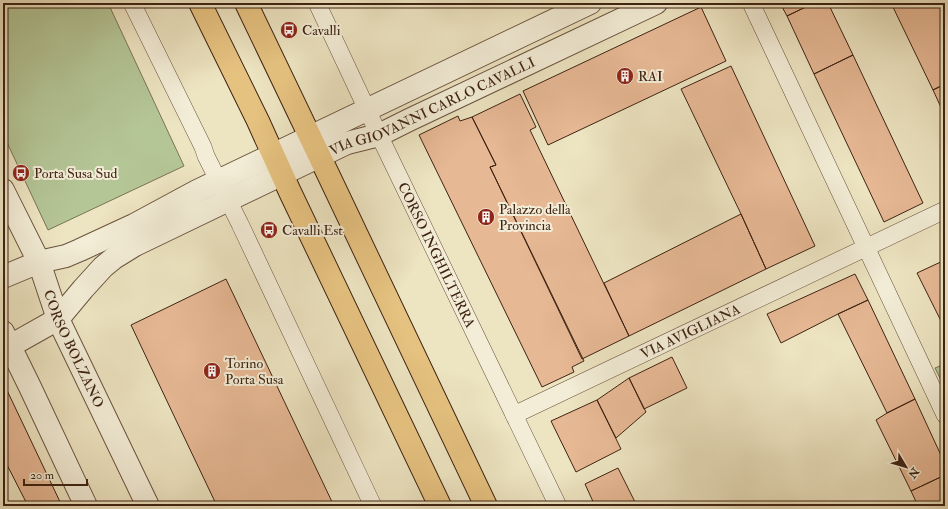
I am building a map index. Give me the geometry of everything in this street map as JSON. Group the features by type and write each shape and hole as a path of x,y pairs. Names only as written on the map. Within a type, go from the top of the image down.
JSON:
{"main road":[{"path":"200,3 440,506"},
{"path":"246,3 486,506"}],"street":[{"path":"132,3 203,147 373,506"},
{"name":"CORSO INGHILTERRA","path":"317,3 379,136 558,506"},
{"name":"VIA GIOVANNI CARLO CAVALLI","path":"3,277 39,262 66,256 134,225 273,154 590,3"},
{"name":"VIA GIOVANNI CARLO CAVALLI","path":"58,319 103,267 135,245 347,143 379,136 409,120 656,3"},
{"path":"750,3 945,415"},
{"name":"CORSO BOLZANO","path":"3,190 39,262 58,319 148,506"},
{"name":"VIA AVIGLIANA","path":"514,415 945,210"},
{"path":"58,319 5,343 30,387 86,506"}],"green space":[{"path":"3,3 108,3 184,166 48,230 3,134"},
{"path":"945,364 945,388 935,368"}],"building":[{"path":"780,3 814,3 787,16"},
{"path":"814,3 828,3 853,55 814,74 787,16"},
{"path":"891,3 940,3 945,13 945,84 933,90"},
{"name":"RAI","path":"701,7 726,61 548,145 523,91"},
{"path":"853,55 923,203 884,222 814,74"},
{"path":"731,66 815,246 766,269 681,89"},
{"path":"945,84 945,116 933,90"},
{"path":"520,94 536,127 530,130 629,336 582,359 490,167 496,165 472,117"},
{"name":"Palazzo della Provincia","path":"458,116 460,121 472,117 496,165 490,167 584,361 572,367 574,372 542,387 419,135"},
{"path":"945,143 945,156 940,145"},
{"path":"741,214 766,269 629,336 604,283"},
{"path":"945,260 945,329 917,273"},
{"path":"855,274 868,300 781,343 767,314"},
{"name":"Torino Porta Susa","path":"226,279 334,506 217,506 175,418 131,325"},
{"path":"868,300 915,399 887,413 838,314"},
{"path":"672,357 687,388 644,409 629,378"},
{"path":"629,378 646,412 616,438 597,400"},
{"path":"4,384 62,506 16,506 26,502 3,457"},
{"path":"915,399 945,464 945,475 911,491 876,420"},
{"path":"597,400 621,449 576,472 551,421"},
{"path":"618,468 637,506 595,506 585,484"},
{"path":"945,475 945,506 918,506 911,491"}],"place":[{"name":"Cavalli","path":"289,30"},
{"name":"RAI","path":"625,76"},
{"name":"Porta Susa Sud","path":"21,173"},
{"name":"Palazzo della Provincia","path":"486,217"},
{"name":"Cavalli Est","path":"269,230"},
{"name":"Torino Porta Susa","path":"212,371"}]}
